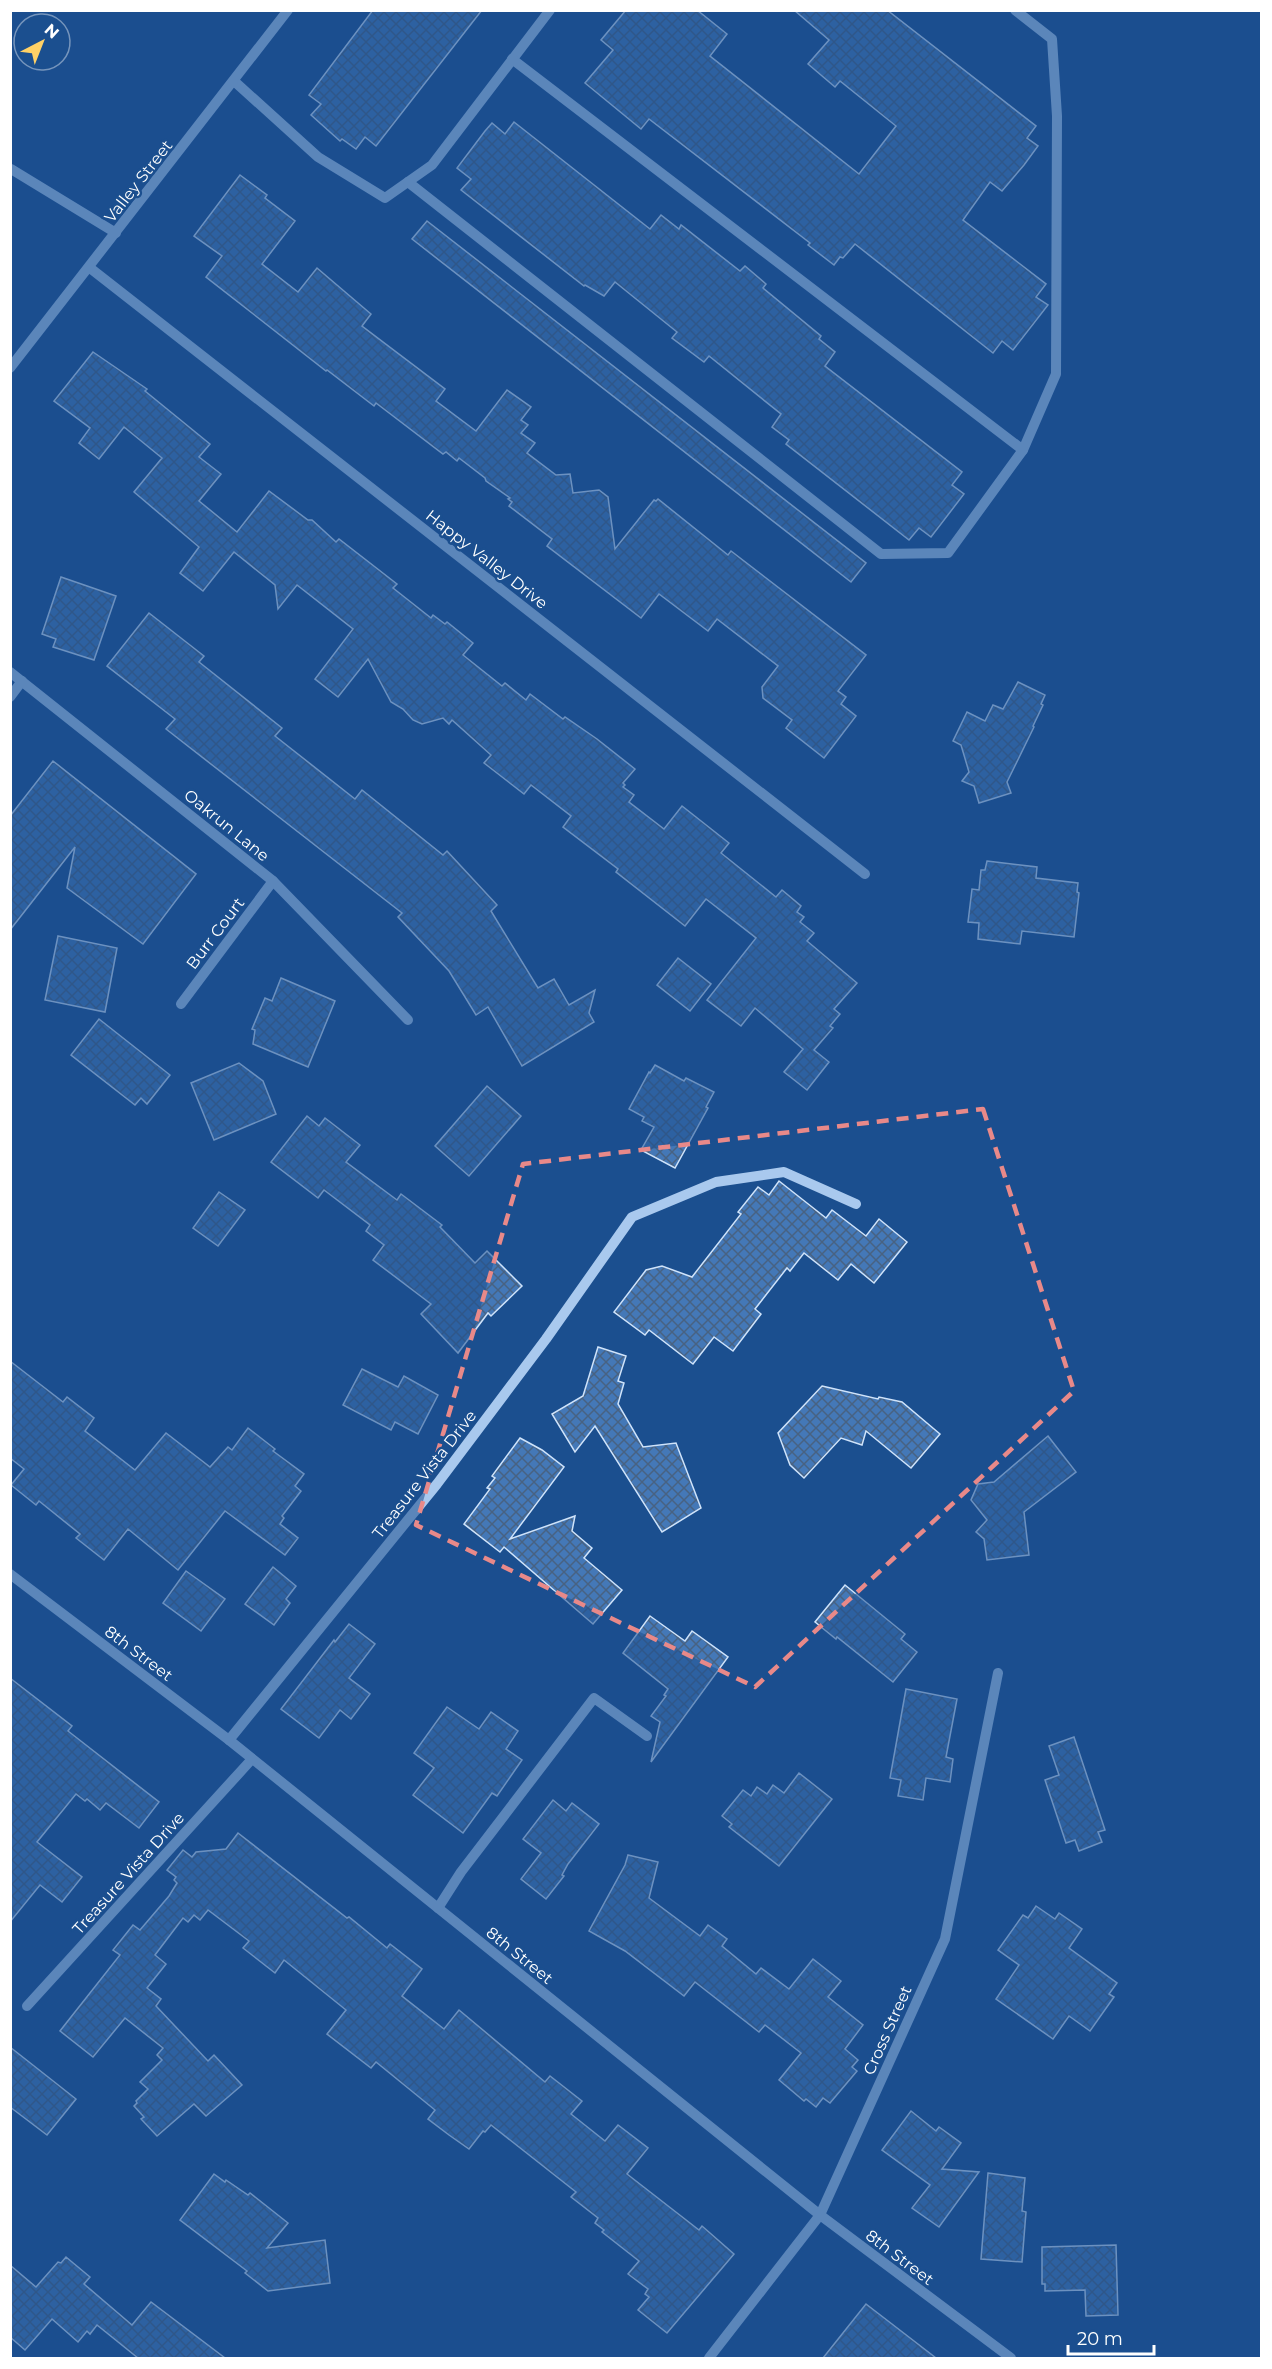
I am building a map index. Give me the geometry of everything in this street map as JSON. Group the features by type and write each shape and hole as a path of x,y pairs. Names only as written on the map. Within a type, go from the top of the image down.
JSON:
{"street":[{"name":"Valley Street","path":"11,367 288,10"},
{"path":"234,81 318,157 385,198 432,165 550,10"},
{"path":"408,182 881,554 948,553 1023,450 1056,374 1057,116 1052,39 1015,10"},
{"path":"512,58 1023,450"},
{"path":"11,169 116,233"},
{"name":"Happy Valley Drive","path":"90,268 865,874"},
{"name":"Oakrun Lane","path":"10,672 273,881 408,1020"},
{"path":"10,697 22,681"},
{"name":"Burr Court","path":"181,1004 273,881"},
{"name":"Treasure Vista Drive","path":"229,1740 437,1484 546,1339 632,1217 716,1182 784,1172 856,1204"},
{"name":"8th Street","path":"10,1574 229,1740 820,2215 1011,2358"},
{"name":"Cross Street","path":"709,2358 820,2215 945,1939 998,1673"},
{"path":"438,1908 461,1872 594,1698 647,1736"},
{"name":"Treasure Vista Drive","path":"27,2006 252,1759"}],"highlighted area":[{"path":"983,1109 1074,1391 755,1687 416,1525 523,1164"}],"building":[{"path":"373,10 482,10 376,146 365,137 356,149 342,139 340,141 311,115 321,104 309,95"},
{"path":"626,10 697,10 727,34 710,56 859,174 896,126 840,81 835,87 808,64 829,40 794,10 887,10 1036,126 1027,138 1038,146 1024,165 1002,191 990,182 963,220 1046,284 1036,297 1048,305 1013,350 1002,341 993,353 855,244 834,265 808,245 810,243 649,119 641,129 585,83 613,50 601,40"},
{"path":"514,122 650,229 661,215 679,229 681,225 740,271 745,266 766,284 763,288 821,336 819,339 835,352 825,366 962,472 952,485 964,494 931,537 919,528 909,540 786,444 789,440 772,427 781,414 709,356 704,362 672,338 677,332 615,282 604,296 584,286 461,190 471,179 457,168 485,131 492,123 505,134"},
{"path":"240,175 267,195 265,198 295,221 262,264 298,292 317,268 371,314 362,326 445,389 436,401 476,431 507,390 531,407 521,420 528,425 521,433 535,443 527,453 556,475 570,474 573,493 599,490 608,497 615,549 654,500 658,499 728,555 731,551 866,655 838,691 846,697 841,704 856,716 824,758 786,728 792,720 763,698 762,687 778,666 717,619 708,631 659,594 641,618 547,546 552,539 509,506 512,502 508,499 510,498 485,478 459,458 457,461 446,452 443,454 376,403 374,406 206,277 222,256 194,236"},
{"path":"427,221 866,563 851,582 412,239"},
{"path":"93,352 147,389 145,391 210,444 199,457 221,474 199,501 237,532 269,491 308,520 312,520 336,542 339,539 397,584 393,588 431,618 433,615 445,624 447,622 473,643 463,655 502,686 505,683 526,700 530,694 563,719 565,717 597,739 635,769 623,783 625,785 623,787 634,795 629,802 664,829 682,806 729,843 721,853 776,897 782,890 801,906 797,912 804,917 800,922 814,933 807,941 857,983 834,1009 840,1014 830,1026 833,1028 814,1050 829,1062 807,1090 784,1072 803,1049 755,1008 741,1026 707,1000 756,938 706,899 685,926 616,872 618,869 563,827 571,816 531,785 524,794 484,763 491,755 452,720 449,724 443,718 422,724 413,720 403,709 391,702 368,659 338,697 315,679 353,629 297,585 278,609 275,585 234,552 203,591 180,573 199,547 134,492 162,458 124,427 99,459 79,443 90,428 54,401"},
{"path":"61,577 116,596 94,660 53,647 56,639 42,634"},
{"path":"149,613 204,656 199,662 282,728 275,736 355,799 362,790 443,855 447,851 497,905 491,911 538,988 554,979 569,1005 595,990 589,1013 594,1022 522,1066 488,1007 476,1015 449,971 398,917 402,913 166,729 175,719 107,666"},
{"path":"1018,682 1045,695 1041,704 1043,705 1007,782 1011,793 979,803 974,786 962,781 969,772 961,745 953,741 967,712 985,721 993,705 1003,709"},
{"path":"53,761 196,874 143,944 67,888 75,847 10,930 10,816"},
{"path":"987,861 1037,867 1036,878 1078,883 1074,937 1022,931 1020,944 978,939 979,923 968,922 972,889 979,890 981,870 985,870"},
{"path":"58,936 117,948 105,1012 45,1000"},
{"path":"678,958 711,984 690,1011 657,985"},
{"path":"281,978 335,1001 308,1067 253,1044 255,1030 252,1029 265,998 272,1001"},
{"path":"99,1019 170,1075 147,1104 141,1098 135,1105 71,1055"},
{"path":"239,1063 263,1081 276,1114 214,1140 191,1083"},
{"path":"655,1065 684,1081 686,1078 714,1092 706,1107 708,1108 675,1168 641,1150 654,1127 642,1121 644,1117 629,1109"},
{"path":"487,1086 521,1116 469,1176 435,1146"},
{"path":"307,1116 319,1126 325,1118 360,1145 346,1162 397,1200 401,1194 442,1225 440,1227 475,1263 487,1251 522,1286 491,1316 488,1313 458,1353 421,1314 431,1304 373,1260 384,1245 366,1231 370,1225 324,1190 318,1198 271,1162"},
{"path":"779,1181 826,1218 832,1210 866,1236 879,1219 907,1242 874,1283 851,1264 838,1280 804,1253 790,1271 787,1268 755,1309 761,1314 733,1351 714,1337 693,1364 649,1330 645,1335 614,1312 646,1270 662,1266 692,1277 741,1214 738,1212 758,1187 769,1195"},
{"path":"219,1192 245,1210 218,1246 193,1228"},
{"path":"598,1347 626,1356 618,1381 624,1383 618,1404 643,1447 676,1443 701,1508 662,1532 595,1426 575,1452 552,1414 583,1396"},
{"path":"10,1361 63,1402 67,1397 94,1418 85,1431 135,1470 166,1433 210,1467 228,1447 232,1450 248,1428 275,1449 273,1451 304,1474 295,1486 301,1491 282,1516 284,1518 280,1524 298,1538 285,1555 225,1511 178,1570 128,1529 104,1560 76,1538 80,1534 39,1501 36,1505 11,1485 24,1469 10,1458"},
{"path":"362,1369 398,1387 404,1376 438,1395 418,1434 395,1422 391,1430 343,1405"},
{"path":"822,1386 902,1402 940,1434 911,1468 866,1431 862,1445 841,1438 804,1478 790,1465 778,1433"},
{"path":"1048,1436 1076,1472 1024,1512 1029,1555 987,1560 984,1539 976,1532 987,1520 971,1500 978,1484 994,1482"},
{"path":"520,1438 542,1450 564,1467 510,1539 575,1516 572,1531 592,1548 584,1558 622,1590 593,1624 504,1547 500,1552 464,1524 490,1489 487,1488 495,1478 492,1476"},
{"path":"273,1567 296,1586 286,1599 290,1603 274,1625 245,1604"},
{"path":"186,1571 225,1599 201,1631 163,1603"},
{"path":"845,1585 905,1634 901,1639 917,1652 893,1682 815,1622"},
{"path":"650,1616 685,1641 692,1631 728,1657 651,1762 660,1722 651,1716 666,1696 664,1695 668,1689 623,1653"},
{"path":"349,1624 375,1644 349,1678 370,1694 351,1719 340,1710 319,1738 281,1709"},
{"path":"10,1678 72,1726 68,1731 159,1802 139,1828 106,1803 100,1810 87,1799 85,1801 76,1794 37,1842 82,1877 62,1902 40,1885 10,1922"},
{"path":"906,1689 957,1699 946,1757 953,1759 950,1782 926,1778 923,1800 898,1796 901,1780 890,1778"},
{"path":"447,1707 479,1729 491,1712 518,1731 506,1749 522,1760 497,1796 492,1793 463,1833 413,1795 434,1768 414,1753"},
{"path":"1074,1737 1105,1830 1098,1832 1102,1842 1079,1851 1075,1840 1066,1843 1045,1780 1059,1775 1049,1746"},
{"path":"799,1773 832,1799 779,1866 729,1827 732,1824 722,1816 743,1790 751,1796 757,1787 767,1794 773,1785 784,1793"},
{"path":"553,1800 566,1811 572,1803 599,1824 568,1864 562,1875 564,1876 546,1899 521,1879 541,1853 523,1839"},
{"path":"238,1833 387,1948 390,1944 422,1969 402,1996 444,2029 459,2010 545,2082 550,2076 582,2101 571,2114 605,2141 618,2125 648,2148 627,2174 699,2230 702,2226 734,2254 667,2333 638,2310 649,2297 645,2294 648,2289 628,2274 639,2261 602,2232 604,2230 595,2223 598,2218 571,2197 576,2192 491,2125 485,2132 483,2131 469,2149 428,2119 435,2110 376,2062 371,2068 327,2034 346,2010 284,1960 275,1973 243,1948 249,1941 208,1910 200,1920 194,1915 188,1922 183,1918 155,1955 166,1964 147,1988 161,1999 156,2006 208,2061 214,2055 242,2085 206,2116 194,2104 157,2136 141,2119 144,2117 134,2106 148,2089 140,2082 162,2060 157,2055 163,2048 125,2018 93,2057 60,2031 120,1955 113,1950 133,1925 140,1930 169,1896 177,1883 174,1880 176,1877 167,1870 183,1850 192,1857 196,1852 226,1849"},
{"path":"628,1855 658,1862 649,1898 700,1936 708,1925 727,1939 722,1946 756,1974 761,1968 789,1989 813,1959 841,1981 828,1997 863,2025 845,2049 858,2060 852,2067 857,2071 830,2103 823,2098 816,2107 806,2099 804,2101 779,2080 801,2053 765,2025 759,2032 695,1982 684,1996 625,1951 589,1931 625,1865"},
{"path":"1036,1906 1055,1919 1059,1913 1082,1929 1069,1948 1117,1983 1109,1994 1114,1997 1090,2031 1069,2016 1053,2039 996,1999 1019,1965 998,1950 1023,1915 1028,1918"},
{"path":"10,2047 76,2099 47,2135 10,2107"},
{"path":"911,2111 936,2131 939,2127 961,2143 942,2169 979,2172 939,2227 912,2208 930,2185 882,2150"},
{"path":"988,2173 1025,2178 1022,2211 1026,2212 1022,2262 981,2259"},
{"path":"214,2174 248,2195 250,2193 288,2223 267,2248 325,2240 330,2283 268,2291 245,2273 247,2271 180,2220"},
{"path":"1116,2245 1118,2315 1086,2316 1085,2290 1045,2291 1045,2284 1042,2284 1042,2247"},
{"path":"66,2257 90,2277 84,2284 132,2325 151,2302 225,2358 138,2358 97,2325 90,2334 87,2331 78,2342 52,2319 25,2350 10,2337 10,2265 36,2287 58,2262 61,2263"},
{"path":"866,2304 936,2358 823,2358"}]}
